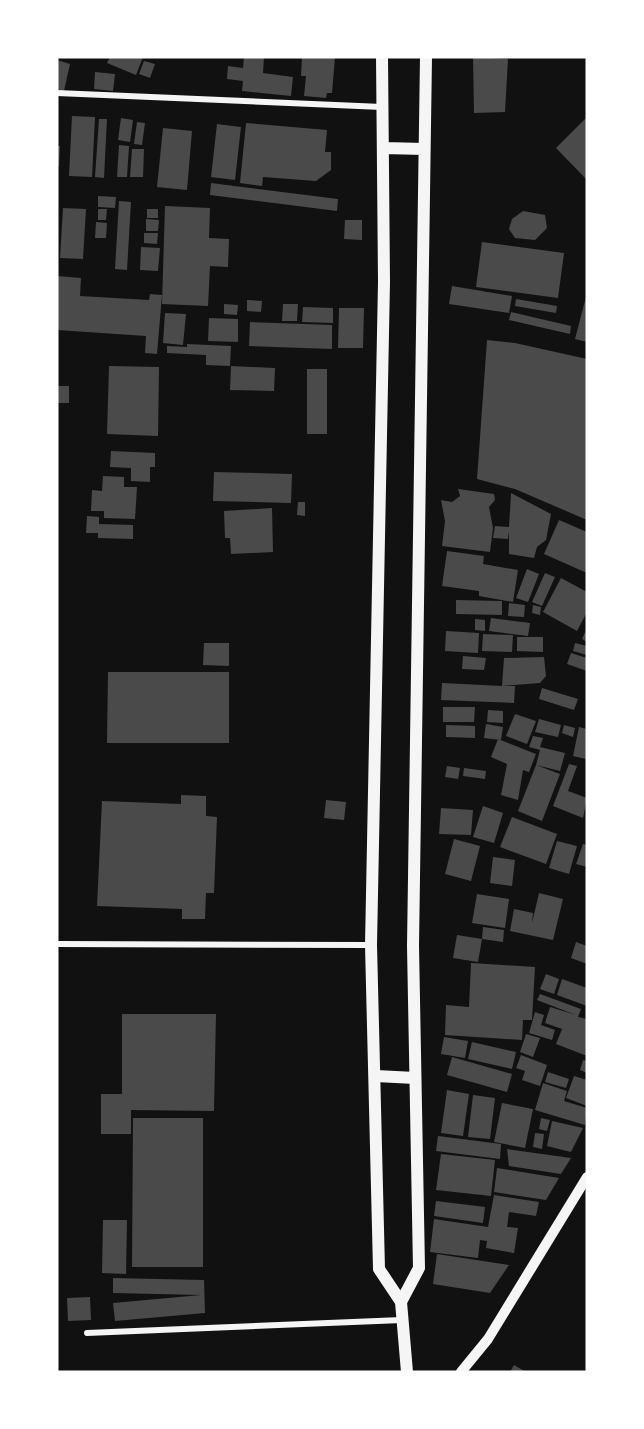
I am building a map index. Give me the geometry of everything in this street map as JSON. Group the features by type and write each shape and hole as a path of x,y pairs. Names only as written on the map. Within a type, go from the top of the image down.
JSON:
{"main road":[{"path":"382,57 384,294 371,945 379,1269 401,1302 407,1372"},
{"path":"401,1302 419,1268 413,946 426,57"},
{"path":"384,148 424,149"},
{"path":"376,1076 415,1078"}],"street":[{"path":"57,93 382,107"},
{"path":"57,944 371,945"},
{"path":"461,1372 488,1339 587,1177"},
{"path":"87,1333 403,1320"}],"building":[{"path":"110,57 143,57 136,75 107,63"},
{"path":"244,57 264,57 263,73 293,77 291,96 242,91 243,81 227,79 228,66 243,68"},
{"path":"302,57 335,57 332,93 327,93 326,98 304,96 306,76 301,76"},
{"path":"473,57 508,59 505,112 474,113"},
{"path":"57,60 70,64 64,91 57,89"},
{"path":"144,61 155,64 150,78 139,74"},
{"path":"95,72 115,74 113,91 94,89"},
{"path":"72,116 95,117 92,177 69,176"},
{"path":"587,117 587,180 556,148"},
{"path":"121,118 133,120 130,142 118,140"},
{"path":"99,119 107,119 104,178 95,177"},
{"path":"137,122 145,123 142,145 134,144"},
{"path":"246,123 327,130 325,152 331,152 331,170 316,181 263,177 262,186 240,183"},
{"path":"217,124 241,127 235,180 211,177"},
{"path":"163,128 192,131 187,190 157,187"},
{"path":"119,145 129,146 127,177 117,177"},
{"path":"57,146 60,146 59,166 57,166"},
{"path":"132,149 144,149 143,177 130,177"},
{"path":"211,183 338,199 337,211 210,195"},
{"path":"98,196 116,197 115,208 98,207"},
{"path":"119,201 131,202 127,270 115,269"},
{"path":"165,206 210,208 209,238 229,239 228,267 210,266 208,306 162,304"},
{"path":"63,208 86,209 83,259 60,258"},
{"path":"98,209 107,209 106,220 98,220"},
{"path":"147,209 158,209 158,218 147,218"},
{"path":"523,211 545,215 547,228 535,240 515,238 509,229 512,219"},
{"path":"146,219 159,220 158,231 146,231"},
{"path":"345,220 362,220 362,240 344,239"},
{"path":"96,222 107,223 106,238 95,238"},
{"path":"144,233 158,233 157,244 144,243"},
{"path":"482,242 564,253 558,298 476,287"},
{"path":"141,247 160,248 158,271 140,270"},
{"path":"57,276 81,278 80,296 149,300 150,294 162,295 157,354 145,353 146,336 57,330"},
{"path":"452,286 512,296 509,313 449,304"},
{"path":"587,293 587,342 575,339"},
{"path":"516,299 557,306 556,313 515,306"},
{"path":"247,300 262,301 261,312 247,311"},
{"path":"224,304 238,305 237,315 224,314"},
{"path":"283,304 298,304 297,321 282,321"},
{"path":"303,307 333,308 333,323 302,322"},
{"path":"339,308 364,308 363,348 338,348"},
{"path":"511,312 571,326 570,334 509,320"},
{"path":"165,313 186,314 183,345 163,343"},
{"path":"209,318 238,319 238,342 208,341"},
{"path":"250,322 332,325 332,349 249,346"},
{"path":"487,340 515,343 587,359 587,520 515,489 477,479"},
{"path":"187,344 231,346 230,366 206,365 206,355 167,353 167,346 187,347"},
{"path":"109,366 159,367 158,436 107,434"},
{"path":"231,366 275,368 274,391 230,390"},
{"path":"307,369 327,369 327,434 307,434"},
{"path":"57,386 69,386 69,403 57,403"},
{"path":"111,451 155,453 155,467 150,467 150,482 131,481 131,468 110,467"},
{"path":"214,472 292,474 291,503 213,501"},
{"path":"103,476 124,477 124,487 137,487 135,519 104,518 104,511 91,511 92,490 102,491"},
{"path":"458,489 494,494 495,500 489,507 493,528 490,552 442,546 445,521 441,500 452,502 460,496"},
{"path":"511,493 551,514 546,540 537,547 534,558 509,554 509,531 508,539 493,538 495,526 509,527"},
{"path":"298,502 305,502 305,516 297,515"},
{"path":"272,508 273,552 231,554 230,538 225,538 224,511"},
{"path":"87,516 99,517 99,524 133,525 133,539 98,538 98,533 86,533"},
{"path":"559,520 587,532 587,573 544,554"},
{"path":"447,551 484,556 483,564 518,570 513,602 479,596 479,591 442,586"},
{"path":"527,569 539,574 528,602 516,598"},
{"path":"545,573 555,577 542,606 532,602"},
{"path":"561,578 587,592 587,612 577,631 543,612"},
{"path":"456,600 502,601 502,615 456,614"},
{"path":"509,603 525,605 524,617 508,616"},
{"path":"533,605 541,607 540,615 532,613"},
{"path":"491,618 530,623 528,636 489,631"},
{"path":"475,619 485,620 485,631 475,630"},
{"path":"587,628 587,642 582,639"},
{"path":"446,631 479,633 478,653 445,651"},
{"path":"483,634 513,635 512,652 482,651"},
{"path":"517,637 543,637 543,652 517,651"},
{"path":"204,643 229,643 229,666 203,665"},
{"path":"575,643 587,646 587,655 573,651"},
{"path":"571,653 587,658 587,671 567,664"},
{"path":"463,656 486,658 484,670 462,669"},
{"path":"544,657 546,676 540,683 502,686 504,658"},
{"path":"108,672 229,672 229,743 107,743"},
{"path":"442,683 515,686 514,703 441,700"},
{"path":"542,688 578,699 574,710 539,699"},
{"path":"443,707 475,707 474,722 443,722"},
{"path":"488,710 503,711 503,723 487,722"},
{"path":"515,714 536,721 527,744 506,736"},
{"path":"539,719 561,725 558,737 535,732"},
{"path":"486,724 503,727 501,740 484,738"},
{"path":"446,725 475,726 475,738 446,737"},
{"path":"564,725 575,728 573,737 562,733"},
{"path":"579,727 587,729 586,759 573,756"},
{"path":"533,736 543,738 540,747 565,753 560,771 536,765 540,750 529,747"},
{"path":"498,739 536,754 529,772 523,770 518,800 501,795 507,764 491,757"},
{"path":"569,764 577,766 568,791 587,798 583,818 553,806"},
{"path":"536,765 560,774 542,821 518,811"},
{"path":"447,766 460,768 458,779 445,777"},
{"path":"464,768 486,771 485,779 463,776"},
{"path":"181,795 206,796 206,816 217,817 214,893 206,893 205,919 182,919 182,909 97,906 102,801 181,804"},
{"path":"326,800 346,802 344,820 324,818"},
{"path":"483,806 503,813 494,843 473,837"},
{"path":"441,808 473,810 471,835 439,834"},
{"path":"512,817 557,834 546,864 500,847"},
{"path":"454,839 480,846 471,881 445,874"},
{"path":"557,841 577,846 569,874 549,868"},
{"path":"583,844 587,845 587,867 576,864"},
{"path":"493,857 515,860 512,886 490,883"},
{"path":"539,893 563,899 553,940 510,931 514,909 533,913 532,923"},
{"path":"477,894 509,899 505,928 472,923"},
{"path":"483,927 504,930 503,942 482,939"},
{"path":"457,935 482,939 478,962 453,958"},
{"path":"576,942 587,946 587,964 571,958"},
{"path":"471,963 535,967 532,1020 523,1020 522,1040 445,1035 446,1005 469,1007"},
{"path":"546,974 559,979 554,994 540,989"},
{"path":"562,979 587,988 587,1006 557,995"},
{"path":"540,994 581,1009 578,1017 587,1019 587,1056 556,1044 562,1029 545,1023 550,1007 576,1015 537,1000"},
{"path":"535,1012 544,1015 541,1025 555,1030 552,1040 529,1033"},
{"path":"122,1014 216,1014 214,1111 131,1110 131,1134 101,1134 101,1094 122,1094"},
{"path":"526,1034 540,1038 533,1057 520,1052"},
{"path":"444,1037 468,1041 465,1058 441,1054"},
{"path":"472,1042 516,1052 512,1069 468,1059"},
{"path":"521,1055 547,1065 540,1086 522,1080 525,1071 516,1068"},
{"path":"452,1057 512,1074 507,1092 447,1075"},
{"path":"583,1060 587,1061 587,1073 580,1070"},
{"path":"548,1072 569,1079 566,1088 545,1082"},
{"path":"574,1076 587,1080 587,1106 566,1098"},
{"path":"543,1083 567,1091 564,1101 587,1108 585,1125 535,1110"},
{"path":"447,1090 469,1094 463,1136 441,1133"},
{"path":"473,1095 495,1098 490,1139 468,1137"},
{"path":"502,1103 533,1109 525,1148 494,1142"},
{"path":"133,1118 203,1118 203,1267 132,1267"},
{"path":"541,1118 550,1120 547,1131 539,1129"},
{"path":"552,1121 583,1128 571,1152 547,1146"},
{"path":"535,1133 544,1134 542,1149 533,1147"},
{"path":"438,1136 501,1144 500,1159 436,1151"},
{"path":"507,1149 571,1158 561,1174 509,1166"},
{"path":"441,1154 495,1160 491,1196 436,1190"},
{"path":"497,1168 559,1178 546,1200 494,1192"},
{"path":"494,1195 539,1202 536,1216 509,1212 507,1227 518,1228 514,1253 486,1248 487,1241 480,1240 478,1258 430,1252 434,1219 488,1227"},
{"path":"436,1201 485,1207 483,1223 434,1216"},
{"path":"103,1220 127,1220 126,1274 102,1273"},
{"path":"437,1254 509,1265 490,1293 433,1284"},
{"path":"113,1278 204,1280 205,1313 115,1321 113,1303 201,1295 113,1293"},
{"path":"90,1297 91,1320 68,1321 67,1298"},
{"path":"514,1365 526,1372 510,1372"}]}
